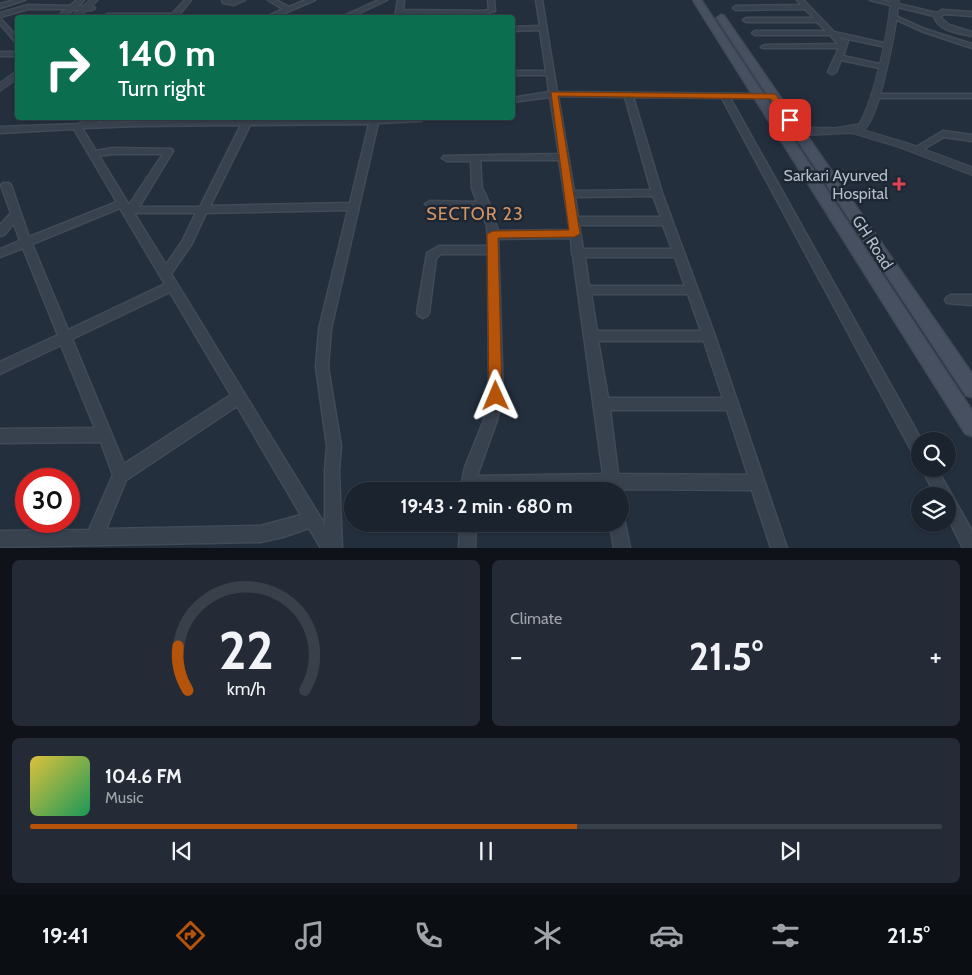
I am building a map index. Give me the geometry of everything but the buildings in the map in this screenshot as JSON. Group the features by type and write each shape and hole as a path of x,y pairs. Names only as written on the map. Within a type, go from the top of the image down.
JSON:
{"main road":[{"name":"GH Road","path":"697,0 972,428"},
{"name":"GH Road","path":"709,0 972,390"}],"street":[{"path":"0,7 22,0"},
{"path":"63,15 81,0"},
{"path":"0,7 71,8 90,5 102,0"},
{"path":"174,15 188,0"},
{"path":"225,0 234,4 242,0"},
{"path":"271,0 288,9"},
{"path":"273,15 301,1 312,0"},
{"path":"349,15 384,0"},
{"path":"401,0 399,15 439,15 474,12 482,15 492,11 491,0"},
{"path":"539,0 612,482"},
{"path":"771,0 777,8"},
{"path":"800,0 844,46"},
{"path":"873,0 895,2 938,15 949,11 972,14"},
{"path":"474,2 474,12"},
{"path":"779,130 853,130 862,127 867,121 875,96 895,2"},
{"path":"78,15 90,5"},
{"path":"0,16 28,7"},
{"path":"736,8 807,7"},
{"path":"938,15 941,24 972,34"},
{"path":"892,16 923,30 972,46"},
{"path":"0,20 15,40"},
{"path":"746,20 819,20"},
{"path":"515,22 543,25"},
{"path":"515,29 543,25"},
{"path":"755,33 831,33 886,45"},
{"path":"2,37 11,35"},
{"path":"832,72 844,46 846,36"},
{"path":"765,47 844,46"},
{"path":"0,56 15,54"},
{"path":"839,57 881,67"},
{"path":"0,81 15,68"},
{"path":"515,73 550,73"},
{"path":"0,88 15,76"},
{"path":"515,100 554,94 773,96"},
{"path":"628,95 657,193 709,336 779,548"},
{"path":"725,96 911,436"},
{"path":"875,96 972,96"},
{"path":"77,127 95,120"},
{"path":"0,130 198,120"},
{"path":"165,274 187,242 248,120"},
{"path":"334,548 332,471 334,446 322,352 324,329 374,120"},
{"path":"77,127 127,207 172,286 330,548"},
{"path":"853,130 917,150 972,171"},
{"path":"917,150 942,134 972,138"},
{"path":"93,154 113,151 169,151 127,207"},
{"path":"447,158 563,157"},
{"path":"469,482 474,460 495,407 493,234 485,206 477,188 475,158"},
{"path":"6,185 6,200 16,214 64,338 121,475"},
{"path":"568,194 657,193"},
{"path":"430,204 485,206"},
{"path":"0,253 127,207 204,210 354,206"},
{"path":"0,232 16,214"},
{"path":"572,221 668,220"},
{"path":"493,234 574,234"},
{"path":"423,314 431,256 434,253 439,250 493,250"},
{"path":"577,253 679,253"},
{"path":"0,368 172,286"},
{"path":"583,290 692,290"},
{"path":"951,300 972,300"},
{"path":"590,336 709,336"},
{"path":"94,538 121,475 239,397"},
{"path":"602,404 731,404"},
{"path":"0,436 105,435"},
{"path":"629,486 757,483"},
{"path":"956,518 972,548"},
{"path":"0,539 34,544 94,538 158,542 260,534 284,529 312,519"},
{"path":"467,548 468,532"},
{"path":"619,532 622,548"}],"place":[{"name":"Sarkari Ayurved Hospital","path":"899,184"}],"district":[{"name":"SECTOR 23","path":"475,214"}],"route":[{"path":"496,396 493,234 574,234 554,94 773,96 790,120"}]}
